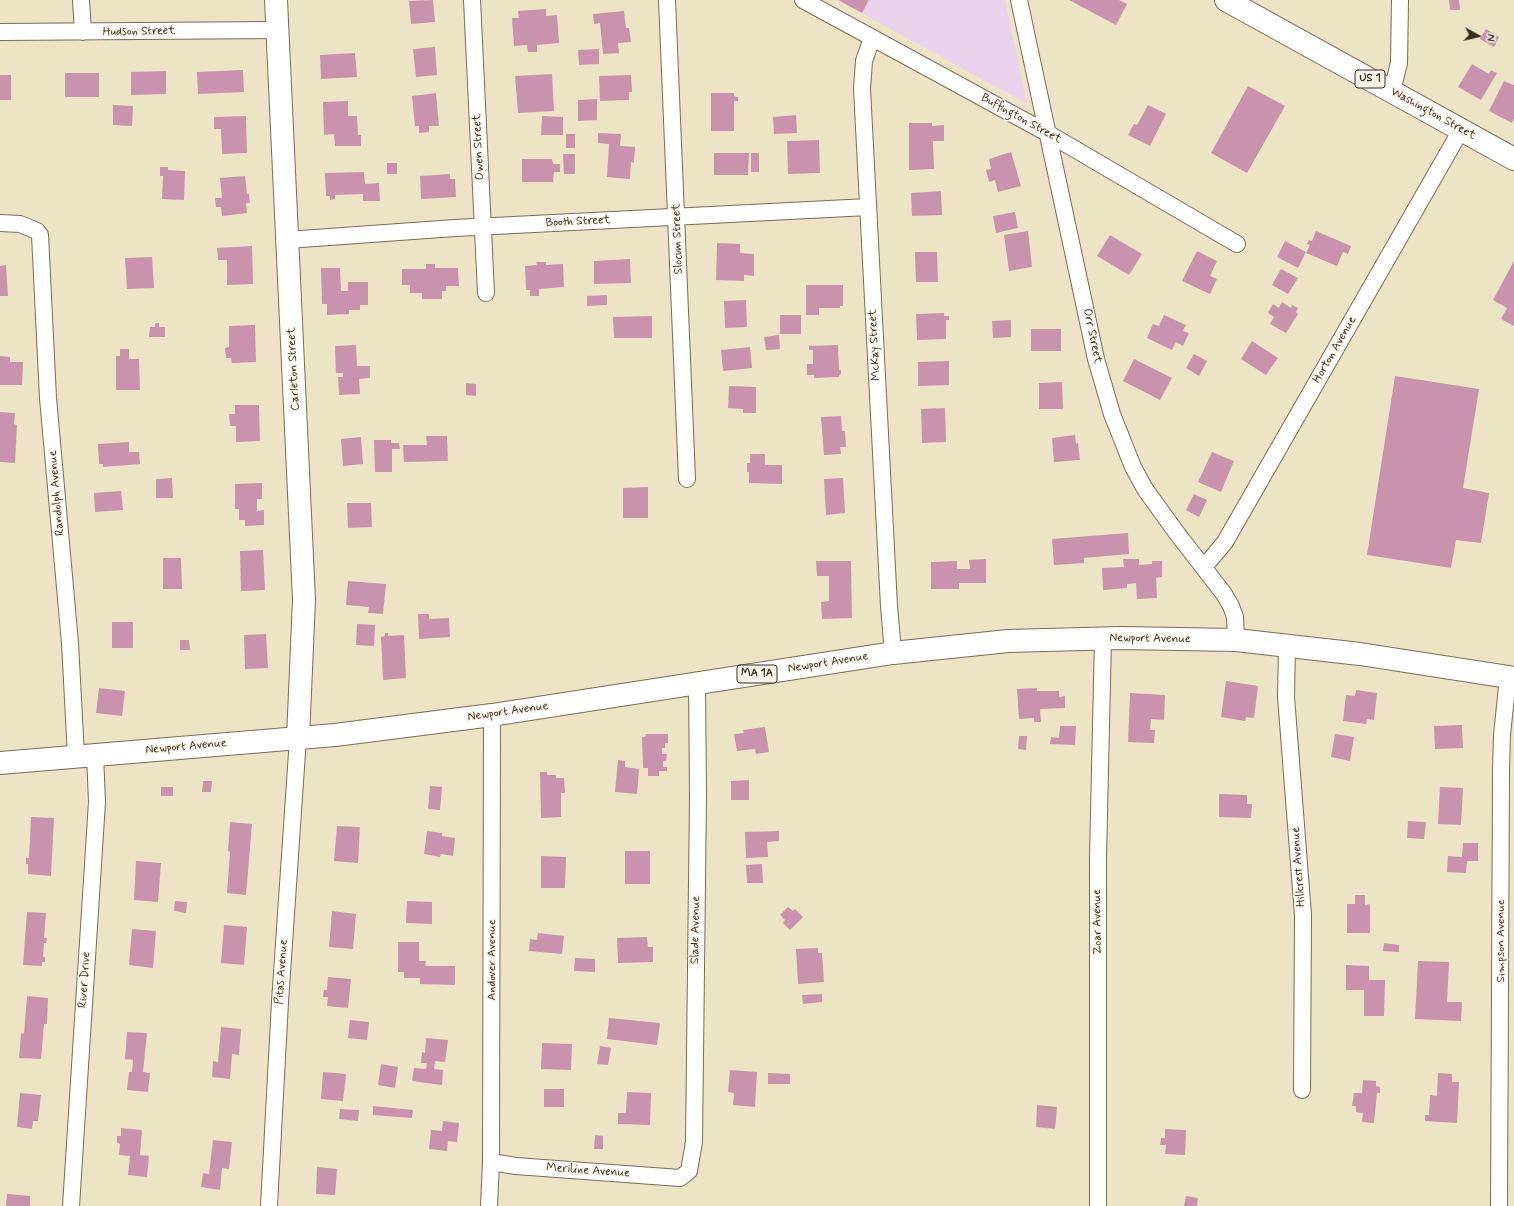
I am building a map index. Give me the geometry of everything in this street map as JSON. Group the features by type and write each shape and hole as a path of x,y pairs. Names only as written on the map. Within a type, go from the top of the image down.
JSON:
{"main road":[{"name":"Carleton Street","path":"276,0 304,600 298,738"},
{"name":"Washington Street","path":"1226,0 1514,159"},
{"name":"Newport Avenue","path":"0,762 298,738 492,715 893,654 1008,641 1102,638 1236,640 1360,654 1511,678"}],"street":[{"path":"81,0 83,32"},
{"name":"Owen Street","path":"472,0 486,293"},
{"name":"Slocum Street","path":"666,0 677,216 687,479"},
{"name":"Buffington Street","path":"803,0 1049,134 1237,244"},
{"name":"Orr Street","path":"1019,0 1049,134 1096,359 1112,414 1133,467 1146,489 1176,532 1224,594 1231,606 1235,617 1236,640"},
{"path":"1392,91 1400,63 1400,0"},
{"name":"Hudson Street","path":"0,32 278,30"},
{"name":"McKay Street","path":"872,38 864,61 862,73 888,590 893,654"},
{"name":"Horton Avenue","path":"1203,566 1225,542 1461,130"},
{"name":"Booth Street","path":"287,240 482,227 868,207"},
{"name":"Randolph Avenue","path":"0,223 20,224 37,231 40,235 48,398 70,643 86,756"},
{"name":"Zoar Avenue","path":"1098,1206 1098,858 1102,638"},
{"name":"Hillcrest Avenue","path":"1287,646 1286,697 1303,915 1302,1090"},
{"name":"Simpson Avenue","path":"1499,1206 1501,771 1503,728 1511,678"},
{"name":"Slade Avenue","path":"685,1175 691,1161 694,1142 698,796 697,683"},
{"name":"Andover Avenue","path":"488,1206 491,1162 492,715"},
{"name":"Pitas Avenue","path":"269,1206 298,738"},
{"name":"River Drive","path":"71,1206 97,802 86,756"},
{"name":"Meriline Avenue","path":"491,1162 516,1166 680,1178 685,1175"}],"shaded area":[{"path":"838,0 1005,0 1027,104"}],"building":[{"path":"433,0 435,22 411,24 409,1"},
{"path":"838,0 869,0 862,13"},
{"path":"1069,0 1119,0 1127,4 1116,25"},
{"path":"1449,0 1459,0 1460,10 1450,10"},
{"path":"546,9 546,16 557,15 559,43 537,45 537,52 528,52 527,45 514,46 512,18 519,18 518,11"},
{"path":"624,11 626,28 629,28 631,42 618,43 619,53 603,54 600,23 594,24 593,14"},
{"path":"1486,29 1499,37 1494,47 1480,39"},
{"path":"435,47 437,75 416,77 413,49"},
{"path":"599,49 599,64 579,65 578,50"},
{"path":"355,53 357,77 321,79 320,55"},
{"path":"1472,64 1489,74 1491,70 1497,73 1481,100 1458,87"},
{"path":"243,70 244,92 198,94 197,72"},
{"path":"166,71 166,94 131,95 131,72"},
{"path":"65,73 99,73 99,97 65,97"},
{"path":"552,74 554,111 518,113 515,76"},
{"path":"0,75 11,75 11,100 0,100"},
{"path":"631,75 632,92 629,92 629,100 600,101 599,76"},
{"path":"1504,81 1514,85 1514,119 1512,123 1489,111"},
{"path":"1248,86 1285,106 1247,173 1211,153"},
{"path":"436,93 439,126 429,126 429,132 419,133 419,126 415,126 412,96"},
{"path":"711,93 734,93 734,96 738,97 738,101 734,101 734,131 711,131"},
{"path":"597,99 597,120 578,121 578,100"},
{"path":"348,101 348,116 357,116 358,135 361,135 361,146 335,146 334,134 324,135 323,102"},
{"path":"113,105 133,106 132,126 113,125"},
{"path":"1148,105 1166,114 1150,146 1128,135 1134,124 1137,125"},
{"path":"796,115 797,133 774,134 773,117"},
{"path":"246,116 247,153 222,154 221,129 214,129 214,117"},
{"path":"542,116 563,117 563,135 541,135"},
{"path":"909,123 932,123 932,126 944,125 944,141 933,141 934,169 909,170"},
{"path":"598,133 621,134 620,146 635,147 634,163 631,162 630,179 607,177 609,144 598,143"},
{"path":"566,134 575,134 575,148 566,148"},
{"path":"819,140 820,173 788,174 787,141"},
{"path":"1011,152 1021,186 998,192 995,180 989,182 986,170 991,169 989,159"},
{"path":"714,153 749,153 748,175 714,175"},
{"path":"751,153 759,153 759,172 751,172"},
{"path":"563,154 575,154 575,174 564,174"},
{"path":"522,159 552,159 553,164 560,164 560,172 554,172 553,182 522,182"},
{"path":"387,163 397,163 397,174 387,174"},
{"path":"160,167 168,167 168,170 185,171 184,200 162,199 163,176 160,176"},
{"path":"364,172 365,184 379,183 380,201 363,201 363,194 335,195 335,199 330,200 330,196 326,196 325,173"},
{"path":"450,174 450,179 455,179 456,197 421,199 420,176"},
{"path":"245,176 247,194 249,194 250,203 246,203 247,213 222,216 221,207 216,207 215,198 222,198 220,178"},
{"path":"941,191 942,215 912,216 911,193"},
{"path":"1015,212 1018,228 996,233 993,216"},
{"path":"1028,231 1032,267 1009,271 1004,235"},
{"path":"1316,231 1351,246 1348,254 1343,252 1337,266 1306,253 1310,245 1307,244 1309,240 1312,241"},
{"path":"1110,235 1142,254 1129,275 1097,256"},
{"path":"1285,241 1306,252 1298,268 1277,257"},
{"path":"717,243 740,244 740,253 754,254 754,276 744,275 744,281 716,280"},
{"path":"252,246 253,284 227,285 227,260 218,260 217,248"},
{"path":"1197,251 1217,261 1210,276 1217,279 1210,294 1182,281"},
{"path":"915,252 937,252 938,282 916,282"},
{"path":"152,257 154,288 127,289 125,258"},
{"path":"630,259 631,283 594,284 594,261"},
{"path":"1514,261 1514,326 1501,319 1507,308 1493,300"},
{"path":"536,262 546,262 546,265 563,264 564,287 539,289 539,296 530,296 530,290 526,290 525,266 537,265"},
{"path":"426,264 435,264 435,268 458,268 459,286 446,286 446,291 442,291 442,299 422,299 422,293 410,293 410,285 402,285 402,269 426,269"},
{"path":"6,265 8,296 0,296 0,266"},
{"path":"321,268 340,268 341,291 348,291 348,282 368,282 368,305 360,305 360,310 349,310 349,314 327,315 327,304 322,304"},
{"path":"1281,269 1298,278 1288,294 1272,285"},
{"path":"806,285 843,285 843,306 840,306 840,308 819,308 819,315 806,315"},
{"path":"607,295 607,305 587,306 587,296"},
{"path":"746,300 747,327 725,328 724,301"},
{"path":"1282,302 1291,308 1292,305 1298,308 1296,312 1298,314 1286,333 1270,324 1274,317 1268,313 1273,304 1279,308"},
{"path":"944,313 944,316 949,316 949,320 946,320 946,339 917,340 916,314"},
{"path":"780,315 801,315 801,334 780,334"},
{"path":"1164,315 1186,325 1183,331 1189,333 1183,346 1176,342 1172,350 1147,338 1153,324 1159,326"},
{"path":"652,316 652,338 614,338 613,317"},
{"path":"1011,320 1011,337 993,338 992,321"},
{"path":"155,323 159,323 159,327 165,327 165,337 149,337 150,327 155,327"},
{"path":"255,325 256,362 232,363 231,358 226,358 225,348 229,347 229,326"},
{"path":"1031,329 1061,329 1061,351 1031,351"},
{"path":"779,335 780,349 766,350 764,337"},
{"path":"1252,341 1278,358 1266,375 1241,359"},
{"path":"356,345 357,366 370,366 370,378 359,379 360,394 339,395 338,377 343,377 343,373 336,373 335,346"},
{"path":"838,345 839,370 841,370 839,377 814,378 814,375 807,375 807,364 813,364 813,350 809,350 809,346"},
{"path":"750,347 752,368 723,371 721,350"},
{"path":"120,349 129,349 129,359 139,359 140,390 116,390 116,356 120,356"},
{"path":"1194,354 1207,361 1199,376 1186,368"},
{"path":"0,356 10,357 10,362 23,362 22,385 0,385"},
{"path":"1134,359 1172,378 1160,400 1123,381"},
{"path":"949,361 949,385 918,386 918,362"},
{"path":"1395,376 1479,389 1463,488 1489,493 1481,543 1456,540 1451,568 1367,555"},
{"path":"1062,382 1063,409 1039,409 1039,383"},
{"path":"466,383 476,384 476,396 466,395"},
{"path":"729,386 756,387 756,413 743,413 743,409 728,408"},
{"path":"235,405 259,405 260,441 236,442 236,426 230,426 229,414 235,414"},
{"path":"945,408 946,442 922,443 921,409"},
{"path":"0,412 15,413 14,424 17,425 15,463 0,462"},
{"path":"841,416 842,431 845,431 846,447 840,447 841,454 824,455 821,417"},
{"path":"1075,435 1076,444 1078,443 1080,460 1054,462 1052,438"},
{"path":"426,436 447,436 448,461 404,462 403,445 427,445"},
{"path":"361,437 363,464 343,466 341,439"},
{"path":"374,440 391,440 391,443 399,443 400,449 392,449 392,472 375,472"},
{"path":"129,442 129,452 139,452 140,464 103,467 103,464 99,464 98,444"},
{"path":"1212,452 1234,461 1221,492 1198,482"},
{"path":"750,454 765,454 765,465 782,465 782,484 749,483 747,463 750,463"},
{"path":"172,478 173,498 156,498 156,479"},
{"path":"843,478 845,513 826,515 824,479"},
{"path":"262,483 262,499 257,499 257,511 264,510 264,525 245,526 245,520 239,520 239,509 235,509 235,484"},
{"path":"648,487 648,518 623,518 623,488"},
{"path":"121,491 123,510 95,512 94,493"},
{"path":"1194,494 1207,500 1199,517 1186,510"},
{"path":"347,503 371,503 372,527 348,528"},
{"path":"1128,533 1129,554 1084,558 1084,563 1054,565 1052,539"},
{"path":"263,550 265,590 241,591 240,551"},
{"path":"163,558 181,558 182,589 163,589"},
{"path":"986,559 986,583 959,583 959,589 931,589 931,562 957,561 957,569 970,569 969,560"},
{"path":"1123,559 1139,559 1139,565 1152,564 1152,561 1162,561 1162,577 1156,578 1157,598 1137,599 1136,583 1127,584 1127,588 1103,590 1102,568 1124,567"},
{"path":"816,561 851,561 852,618 822,619 821,602 829,601 829,576 817,576"},
{"path":"348,581 386,584 383,614 368,613 369,607 346,605"},
{"path":"418,614 429,614 429,619 449,618 450,637 419,639"},
{"path":"112,622 133,622 133,648 112,648"},
{"path":"357,624 375,625 374,646 356,645"},
{"path":"385,633 388,633 388,636 404,635 406,678 383,680 381,637 385,636"},
{"path":"266,634 268,668 245,669 244,635"},
{"path":"180,640 189,640 190,650 180,650"},
{"path":"1226,681 1258,686 1254,718 1246,717 1245,721 1221,717"},
{"path":"99,688 125,691 122,716 96,713"},
{"path":"1037,688 1037,691 1059,691 1059,697 1065,696 1065,708 1040,709 1041,722 1034,722 1034,718 1019,719 1017,689"},
{"path":"1356,690 1377,693 1374,720 1367,719 1366,724 1343,721 1346,695 1355,696"},
{"path":"1130,693 1165,695 1164,720 1151,719 1150,730 1155,730 1154,743 1128,742"},
{"path":"1462,725 1463,748 1435,749 1434,726"},
{"path":"1060,726 1076,726 1075,745 1050,744 1051,737 1059,738"},
{"path":"765,727 769,752 756,754 755,749 737,751 734,734 744,733 743,730"},
{"path":"646,734 668,734 668,743 665,743 665,748 662,748 662,754 667,754 666,761 663,761 663,767 667,767 667,771 659,771 659,776 648,776 648,768 643,768 642,737 645,737"},
{"path":"1335,734 1354,737 1350,761 1331,757"},
{"path":"1019,736 1027,736 1026,750 1018,749"},
{"path":"618,760 625,761 625,767 639,769 637,794 615,792"},
{"path":"540,772 547,772 547,775 556,775 556,778 564,778 565,793 561,793 561,817 541,818"},
{"path":"749,780 749,800 731,800 731,781"},
{"path":"203,781 212,781 211,792 202,792"},
{"path":"430,786 442,787 440,810 428,809"},
{"path":"161,787 173,787 173,796 161,796"},
{"path":"1440,787 1463,788 1461,825 1438,824"},
{"path":"1219,794 1247,795 1247,804 1252,804 1251,818 1219,817"},
{"path":"31,817 54,818 51,876 28,874 28,864 26,864 26,858 29,858"},
{"path":"1408,821 1426,822 1424,839 1407,838"},
{"path":"230,822 252,824 246,895 227,893 230,852 228,851"},
{"path":"337,826 360,827 358,863 334,861"},
{"path":"427,831 442,833 442,836 455,838 453,856 441,854 440,857 424,854"},
{"path":"779,831 779,841 767,842 768,857 746,858 745,832"},
{"path":"1463,843 1478,843 1478,861 1467,861 1466,873 1447,872 1448,856 1462,857"},
{"path":"625,851 650,851 650,884 625,884"},
{"path":"541,856 566,857 565,888 541,888"},
{"path":"136,861 161,863 158,902 134,900"},
{"path":"762,864 763,883 747,883 746,865"},
{"path":"1355,895 1365,895 1365,905 1370,904 1370,933 1347,933 1347,904 1355,904"},
{"path":"175,901 187,902 186,913 174,911"},
{"path":"407,901 432,902 432,924 406,923"},
{"path":"788,907 793,911 795,909 803,917 790,930 783,923 785,920 780,915"},
{"path":"332,911 356,914 353,949 329,947"},
{"path":"27,912 46,913 44,938 47,938 46,943 44,943 43,957 45,957 45,962 42,962 42,966 23,965"},
{"path":"224,925 247,927 244,965 221,963"},
{"path":"132,929 156,931 153,968 129,965"},
{"path":"538,933 564,936 562,954 529,951 530,939 537,940"},
{"path":"647,937 648,947 653,947 653,962 618,963 617,938"},
{"path":"398,942 419,942 419,961 426,961 425,966 455,966 455,985 420,984 420,978 404,978 404,972 398,972"},
{"path":"1384,943 1399,945 1399,952 1383,951"},
{"path":"818,948 818,953 822,953 824,982 798,984 796,949"},
{"path":"575,958 595,959 595,972 574,971"},
{"path":"1418,961 1449,962 1447,1002 1462,1002 1461,1021 1415,1019"},
{"path":"1346,965 1369,966 1369,980 1385,980 1384,1016 1364,1016 1364,990 1346,990"},
{"path":"328,977 351,979 348,1008 327,1006 328,997 323,997 324,990 327,990"},
{"path":"822,994 822,1002 803,1004 802,995"},
{"path":"27,996 48,998 47,1024 44,1024 41,1059 19,1058 21,1033 24,1034"},
{"path":"609,1018 660,1023 657,1045 607,1039"},
{"path":"350,1020 369,1022 367,1040 348,1038"},
{"path":"221,1027 241,1029 239,1055 232,1054 230,1079 212,1077 213,1061 218,1062"},
{"path":"127,1032 147,1033 143,1072 150,1073 148,1092 127,1090 129,1072 132,1072 133,1060 125,1059"},
{"path":"426,1038 448,1040 445,1062 435,1061 434,1069 443,1070 442,1085 412,1081 414,1068 426,1069 427,1063 421,1063 422,1052 425,1053"},
{"path":"542,1043 572,1044 571,1070 541,1069"},
{"path":"600,1046 611,1048 608,1065 597,1064"},
{"path":"381,1064 398,1067 395,1088 378,1085"},
{"path":"730,1070 757,1072 755,1107 733,1105 734,1093 728,1092"},
{"path":"323,1072 346,1074 343,1101 321,1099"},
{"path":"768,1073 790,1074 790,1084 768,1084"},
{"path":"1438,1073 1452,1074 1452,1082 1459,1082 1457,1123 1425,1121 1425,1115 1429,1115 1430,1095 1437,1096"},
{"path":"1363,1080 1376,1081 1376,1086 1380,1087 1380,1093 1377,1093 1374,1123 1362,1122 1363,1113 1356,1112 1356,1106 1352,1106 1354,1093 1362,1093"},
{"path":"544,1089 564,1089 564,1107 544,1107"},
{"path":"627,1092 651,1093 650,1125 618,1124 618,1113 626,1113"},
{"path":"20,1093 41,1095 38,1121 33,1121 32,1129 17,1127"},
{"path":"1037,1105 1057,1107 1055,1129 1036,1127"},
{"path":"373,1106 413,1110 412,1118 373,1115"},
{"path":"340,1109 359,1110 358,1121 339,1119"},
{"path":"443,1121 459,1123 457,1142 448,1141 447,1151 429,1149 431,1130 442,1131"},
{"path":"121,1128 142,1130 140,1155 149,1156 147,1177 128,1175 130,1156 119,1155 120,1144 117,1143 117,1136 121,1136"},
{"path":"1165,1129 1186,1130 1185,1155 1165,1154 1166,1145 1160,1145 1161,1138 1165,1138"},
{"path":"595,1135 603,1136 603,1149 594,1149"},
{"path":"213,1140 232,1142 229,1169 222,1168 220,1190 201,1187 203,1173 209,1174"},
{"path":"317,1167 337,1169 335,1195 316,1194"},
{"path":"7,1194 30,1196 30,1206 6,1206"},
{"path":"1186,1196 1198,1198 1197,1206 1184,1206"}]}
